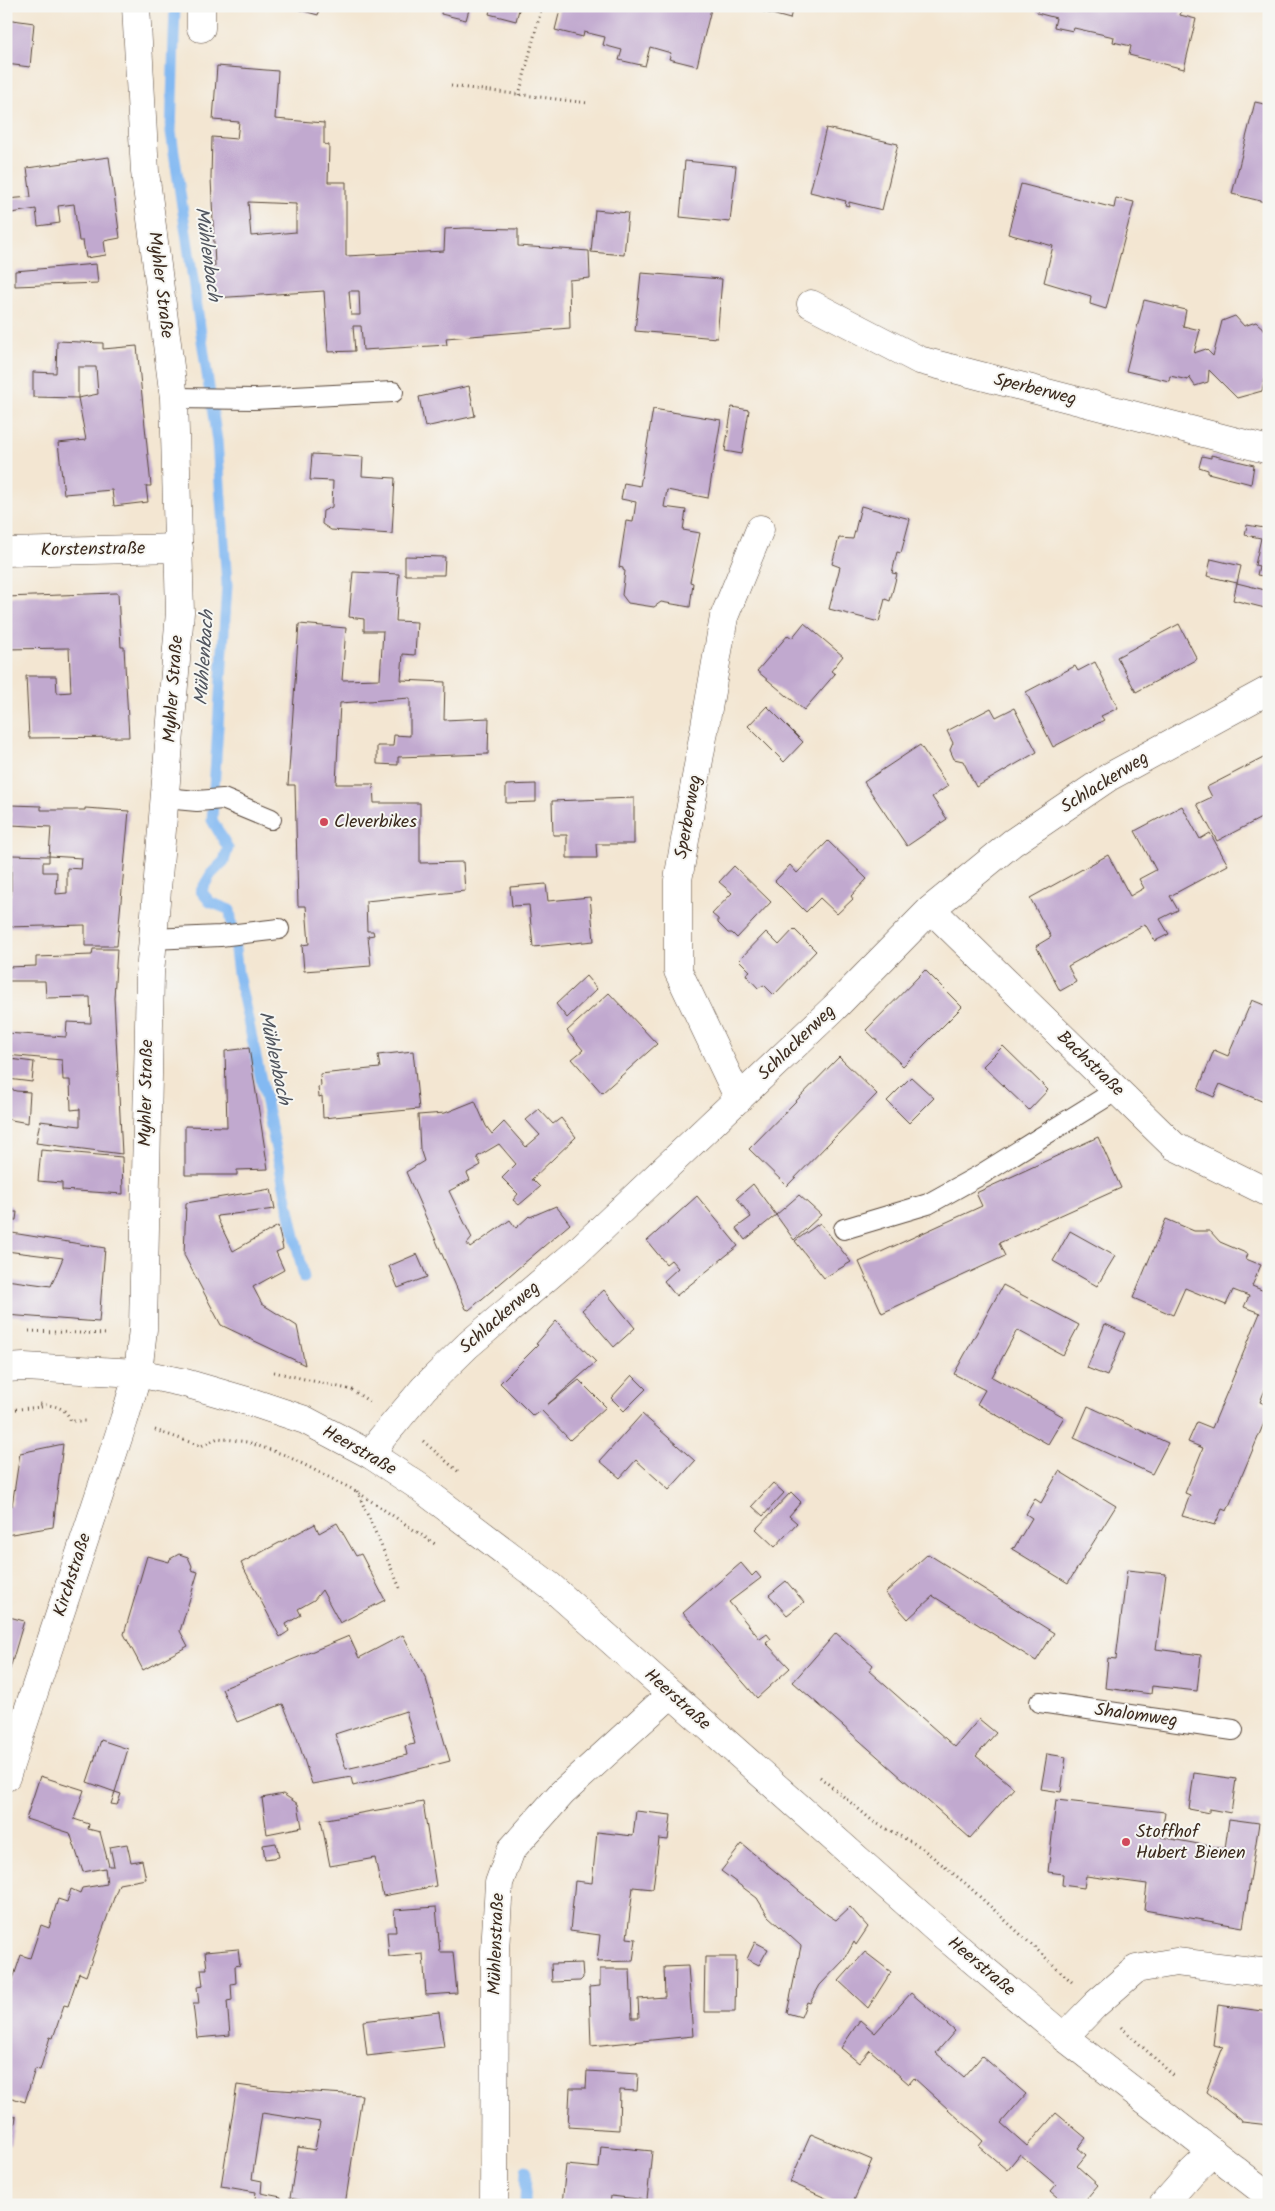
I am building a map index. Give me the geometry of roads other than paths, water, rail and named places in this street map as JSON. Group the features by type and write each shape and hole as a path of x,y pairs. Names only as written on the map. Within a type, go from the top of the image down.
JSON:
{"street":[{"name":"Myhler Straße","path":"136,6 145,172 187,399 179,548 180,612 152,938 143,1329 138,1373"},
{"name":"Sperberweg","path":"811,304 919,360 1269,450"},
{"name":"Sperberweg","path":"739,1099 678,971 678,880 724,617 760,530"},
{"name":"Korstenstraße","path":"6,552 179,548"},
{"name":"Schlackerweg","path":"371,1455 381,1440 430,1382 468,1345 578,1251 739,1099 834,1008 931,909 1012,843 1109,777 1269,690"},
{"name":"Bachstraße","path":"931,909 1174,1146 1269,1192"},
{"name":"Heerstraße","path":"6,1368 24,1367 138,1373 185,1383 297,1417 371,1455 426,1492 550,1586 936,1929 1064,2037 1269,2196"},
{"name":"Kirchstraße","path":"6,1778 138,1373"},
{"name":"Mühlenstraße","path":"494,2205 495,1951 499,1883 511,1850 562,1793 671,1694"},
{"path":"1064,2037 1096,2004 1136,1969 1176,1962 1269,1973"},
{"path":"1163,2205 1192,2172 1213,2152"}],"lane":[{"path":"187,399 223,400 393,392"},
{"path":"165,798 197,801 223,799 270,819"},
{"path":"152,938 220,936 279,929"},
{"path":"844,1228 928,1204 982,1174 1117,1090"},
{"name":"Shalomweg","path":"1040,1702 1233,1730"}],"waterway":[{"name":"Mühlenbach","path":"175,6 171,132 217,441 227,585 212,820 228,848 224,861 211,874 201,891 210,902 230,910 238,974 304,1278"},
{"name":"Mühlenbach","path":"525,2205 526,2170"}],"place":[{"name":"Cleverbikes","path":"324,822"},
{"name":"Stoffhof Hubert Bienen","path":"1126,1842"}]}
